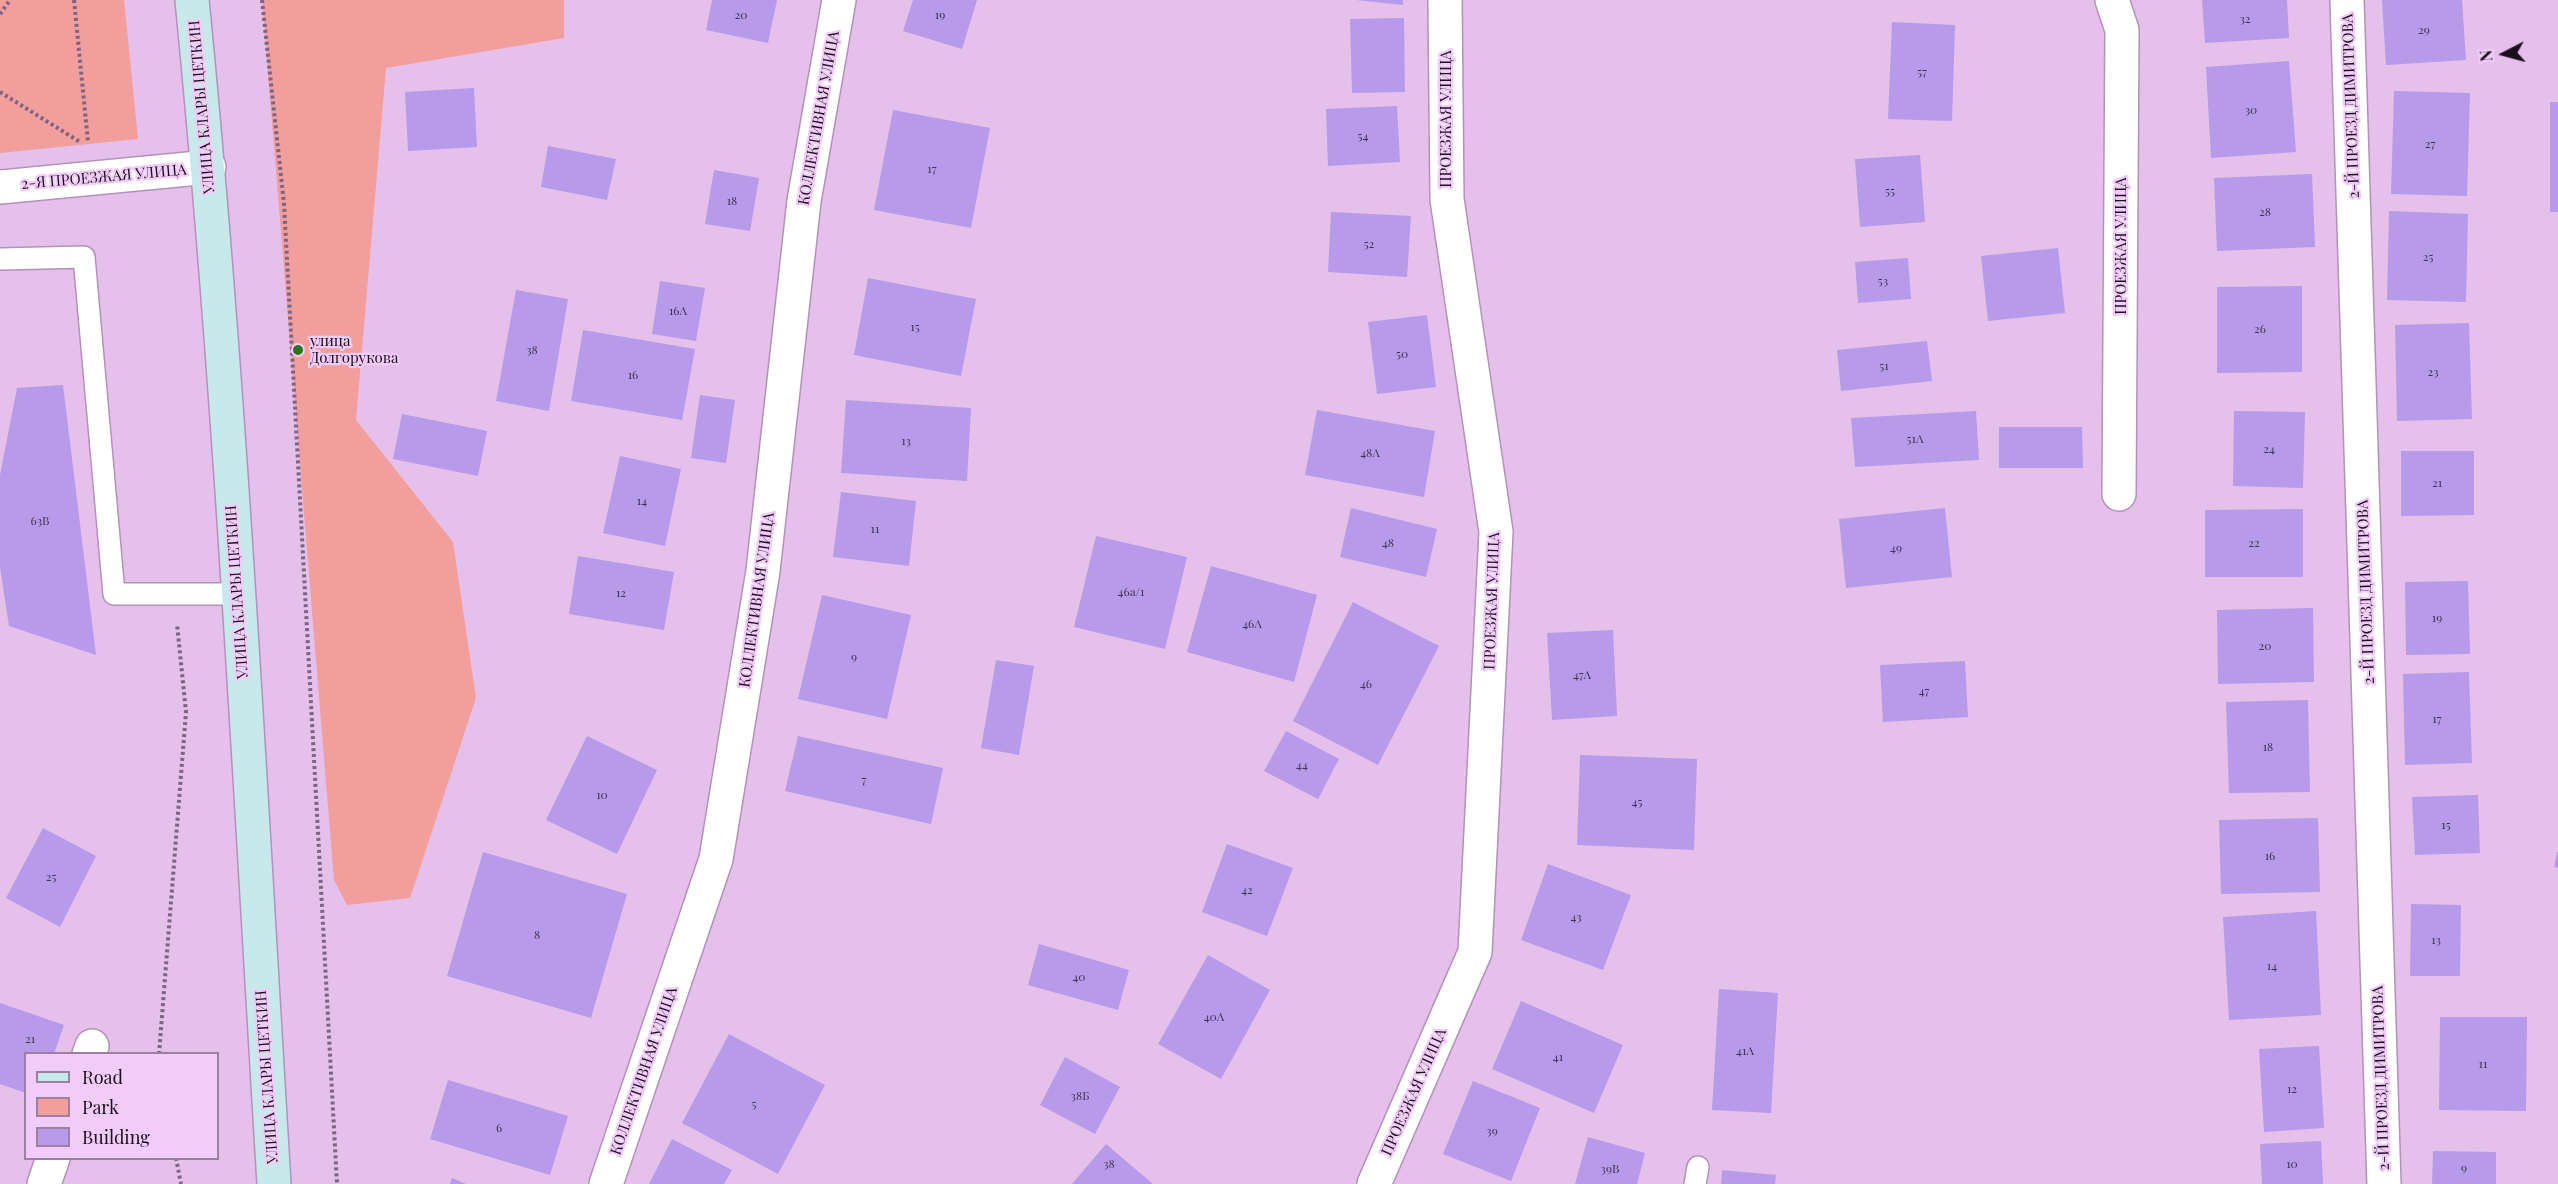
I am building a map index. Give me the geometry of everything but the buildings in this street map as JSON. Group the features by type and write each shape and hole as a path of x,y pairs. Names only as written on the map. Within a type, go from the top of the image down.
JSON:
{"main road":[{"name":"УЛИЦА КЛАРЫ ЦЕТКИН","path":"192,0 209,167 274,1184"}],"street":[{"name":"КОЛЛЕКТИВНАЯ УЛИЦА","path":"606,1184 716,859 763,571 804,201 839,0"},
{"name":"ПРОЕЗЖАЯ УЛИЦА","path":"1374,1184 1475,952 1496,532 1447,199 1445,0"},
{"name":"ПРОЕЗЖАЯ УЛИЦА","path":"2112,0 2122,30 2119,494"},
{"name":"2-Й ПРОЕЗД ДИМИТРОВА","path":"2347,0 2384,1184"},
{"name":"2-Я ПРОЕЗЖАЯ УЛИЦА","path":"0,187 209,167"},
{"path":"44,1184 52,1160"}],"lane":[{"path":"0,259 84,257 114,594 238,594"}],"path":[{"path":"0,14 10,0"},
{"path":"0,92 88,148 74,0"},
{"path":"262,0 284,204 337,1184"},
{"path":"159,1052 186,712 175,594"},
{"path":"176,1160 181,1184"}],"green space":[{"path":"0,0 124,0 138,139 0,153"},
{"path":"262,0 564,0 564,38 386,68 356,420 453,542 476,698 410,898 347,905 334,880"}],"place":[{"name":"улица Долгорукова","path":"298,350"}]}
